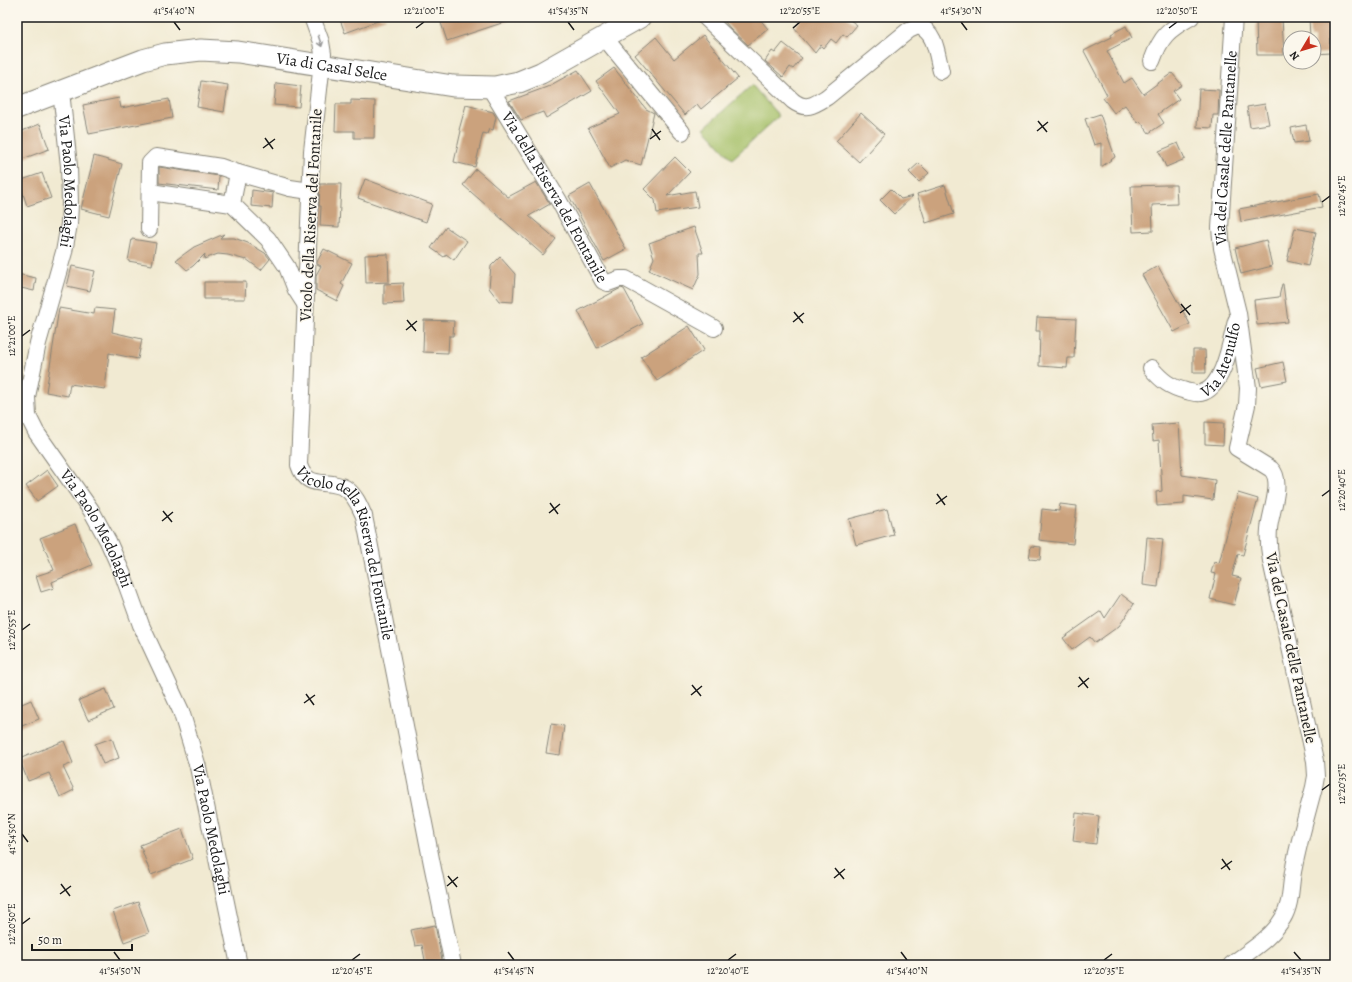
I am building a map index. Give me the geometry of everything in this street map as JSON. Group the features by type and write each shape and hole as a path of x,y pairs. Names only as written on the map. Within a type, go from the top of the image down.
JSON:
{"main road":[{"name":"Via di Casal Selce","path":"17,108 143,60 165,54 189,51 212,50 238,52 453,86 490,88 505,86 531,78 640,17"}],"street":[{"name":"Vicolo della Riserva del Fontanile","path":"312,17 322,47 322,66 313,140 310,191 299,465 305,477 312,482 337,485 346,488 355,498 364,516 453,965"},
{"path":"705,17 801,106 812,106 827,97 909,30 918,26 925,29 931,36 941,71"},
{"path":"1152,61 1158,45 1163,37 1191,17"},
{"name":"Via del Casale delle Pantanelle","path":"1231,965 1266,939 1285,915 1289,901 1295,863 1316,776 1276,590 1270,553 1269,530 1277,488 1276,478 1268,467 1237,448 1247,406 1248,392 1238,313 1222,248 1220,228 1234,17"},
{"path":"604,37 682,132"},
{"name":"Via della Riserva del Fontanile","path":"490,88 559,201 603,281 608,283 619,279 626,279 714,328"},
{"name":"Via Paolo Medolaghi","path":"61,91 69,166 69,224 64,252 38,343 27,397 28,416 36,432 91,510 108,542 122,571 143,629 180,710 198,767 239,965"},
{"path":"149,229 150,163 156,157 222,167 290,188 310,191"},
{"path":"232,204 238,173"},
{"path":"150,192 232,204 268,239 287,267 296,290 306,304"},
{"name":"Via Atenulfo","path":"1151,368 1162,380 1172,387 1194,393 1206,391 1217,381 1223,368 1238,313"}],"green space":[{"path":"752,85 779,116 732,159 704,128"}],"building":[{"path":"339,17 385,17 386,18 345,33"},
{"path":"439,17 513,17 514,19 447,41"},
{"path":"721,17 758,17 768,29 748,45"},
{"path":"803,17 846,17 857,25 847,37 843,34 836,43 831,39 824,48 821,45 815,53 794,28"},
{"path":"1256,17 1282,17 1282,55 1257,55"},
{"path":"1309,17 1330,17 1331,53 1322,54 1322,30 1310,30"},
{"path":"1126,26 1132,38 1107,51 1124,83 1132,78 1143,94 1172,73 1182,85 1173,91 1179,99 1158,114 1164,123 1149,133 1140,121 1138,123 1125,105 1114,113 1103,98 1107,95 1084,51 1112,37 1111,34"},
{"path":"703,35 738,78 701,109 697,104 685,115 635,55 656,37 674,59"},
{"path":"783,43 802,58 793,69 790,67 783,77 765,61 772,51 775,53"},
{"path":"614,68 646,109 654,113 641,165 625,160 610,168 588,128 620,114 596,81"},
{"path":"578,70 592,91 546,118 543,112 521,120 509,101 547,87"},
{"path":"201,81 228,85 224,112 197,107"},
{"path":"276,83 301,86 299,107 274,105"},
{"path":"1199,89 1219,90 1218,115 1213,115 1212,128 1197,127"},
{"path":"119,98 121,108 169,99 172,118 89,134 83,105"},
{"path":"351,100 375,101 374,138 354,138 354,131 335,131 336,104 351,104"},
{"path":"1265,104 1269,124 1250,127 1247,107"},
{"path":"466,105 493,112 496,117 493,130 489,129 487,134 483,133 475,167 454,162 461,131 459,130"},
{"path":"861,113 884,134 859,162 836,141"},
{"path":"1100,114 1115,157 1101,167 1101,143 1094,145 1085,119"},
{"path":"40,124 49,149 17,161 17,133"},
{"path":"1306,125 1309,141 1294,143 1291,128"},
{"path":"1178,143 1185,159 1166,167 1159,151"},
{"path":"94,156 122,164 109,216 81,209"},
{"path":"675,157 690,172 667,196 695,191 698,207 657,213 655,200 644,189"},
{"path":"919,163 929,173 919,182 909,172"},
{"path":"159,167 219,176 218,190 159,183"},
{"path":"476,169 508,197 536,182 550,204 529,216 556,239 543,255 463,185"},
{"path":"42,173 51,198 27,206 19,181"},
{"path":"365,179 432,204 426,222 358,198"},
{"path":"320,184 341,184 339,227 320,226"},
{"path":"590,184 626,249 604,261 569,196"},
{"path":"945,185 954,214 926,223 917,194"},
{"path":"1176,185 1177,204 1152,205 1153,231 1133,232 1131,186"},
{"path":"891,189 901,199 913,196 894,214 880,200"},
{"path":"252,190 273,193 272,208 251,206"},
{"path":"1319,194 1322,207 1241,222 1239,209"},
{"path":"446,227 467,241 454,260 446,254 444,257 431,248"},
{"path":"694,227 703,253 699,253 700,274 693,290 649,270 654,258 649,243"},
{"path":"1295,228 1316,232 1308,266 1287,261"},
{"path":"224,234 220,238 234,238 248,243 265,253 270,259 261,270 246,259 228,255 218,254 204,259 205,254 187,270 176,260 194,247"},
{"path":"132,239 156,243 152,265 128,261"},
{"path":"1266,240 1272,266 1241,274 1235,248"},
{"path":"324,249 352,263 341,284 344,286 337,301 316,290 316,275 321,266 317,264 317,262"},
{"path":"388,254 389,282 366,283 365,255"},
{"path":"500,257 515,274 513,302 499,301 489,288 491,266"},
{"path":"72,266 95,271 90,291 67,286"},
{"path":"1158,266 1190,324 1174,332 1142,275"},
{"path":"17,274 36,278 34,291 17,287"},
{"path":"204,282 246,282 245,299 204,299"},
{"path":"404,283 404,303 384,304 384,284"},
{"path":"1282,284 1288,322 1257,325 1254,300 1279,297"},
{"path":"621,288 624,289 643,324 597,348 578,311"},
{"path":"59,308 94,314 95,308 115,310 112,332 142,339 138,359 109,353 105,389 70,384 68,396 46,392"},
{"path":"1037,317 1076,319 1074,358 1068,358 1067,368 1039,366 1040,331 1036,331"},
{"path":"424,320 454,321 453,336 449,336 448,353 423,352"},
{"path":"689,326 704,350 657,381 641,357"},
{"path":"1193,350 1205,350 1206,373 1193,373"},
{"path":"1283,362 1287,381 1261,386 1257,368"},
{"path":"1205,422 1224,423 1223,445 1205,444"},
{"path":"1179,423 1182,475 1215,480 1213,500 1184,496 1184,504 1157,506 1156,492 1162,491 1159,440 1153,441 1152,425"},
{"path":"47,470 58,486 37,501 26,486"},
{"path":"1238,493 1258,499 1243,555 1238,554 1232,576 1241,578 1234,605 1210,599 1216,574 1211,573 1214,562 1219,563"},
{"path":"1060,504 1077,506 1073,544 1039,540 1042,509 1059,511"},
{"path":"887,509 894,535 856,545 849,519"},
{"path":"75,524 92,565 52,582 54,588 41,592 36,576 54,570 40,538"},
{"path":"1147,537 1163,539 1158,587 1143,585"},
{"path":"1031,546 1041,547 1040,560 1029,559"},
{"path":"1121,594 1134,604 1119,626 1095,643 1090,637 1072,650 1063,638 1101,611 1105,618"},
{"path":"106,689 114,709 88,720 79,700"},
{"path":"31,700 39,719 17,728 17,706"},
{"path":"551,724 564,726 560,755 546,753"},
{"path":"112,738 119,758 103,764 95,744"},
{"path":"64,741 73,763 63,767 74,790 60,797 49,773 28,781 19,759"},
{"path":"1076,813 1099,816 1096,844 1073,841"},
{"path":"182,829 193,859 151,875 140,845"},
{"path":"138,902 149,933 124,942 113,911"},
{"path":"435,925 443,965 426,965 422,945 415,946 411,930"}]}
